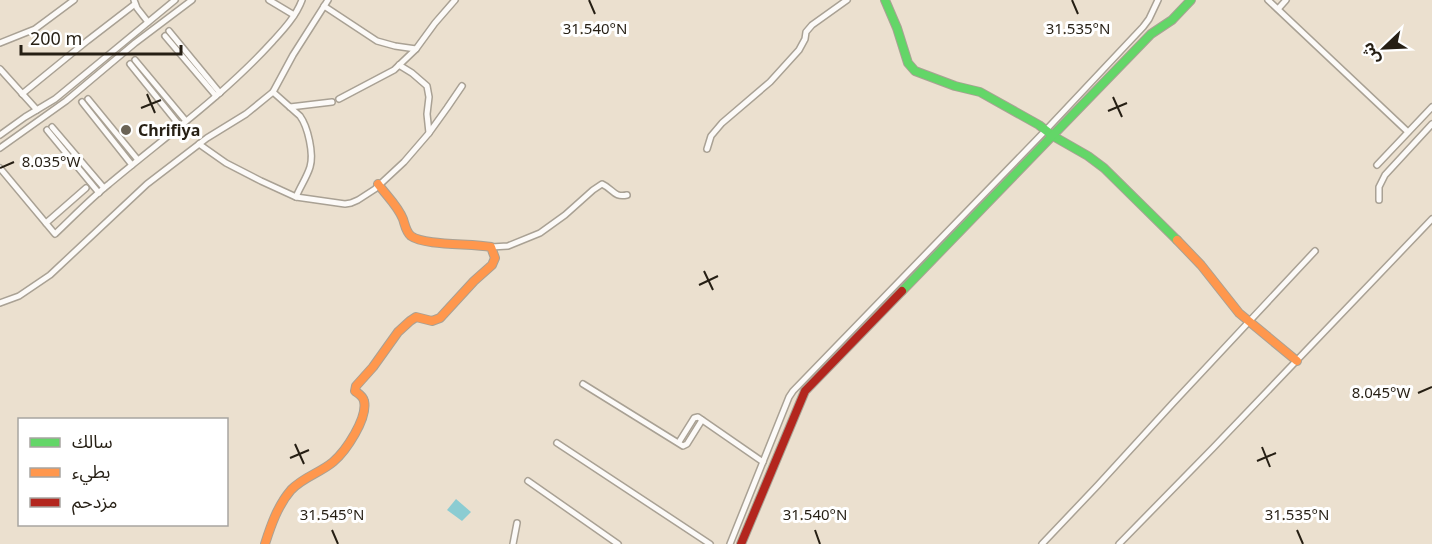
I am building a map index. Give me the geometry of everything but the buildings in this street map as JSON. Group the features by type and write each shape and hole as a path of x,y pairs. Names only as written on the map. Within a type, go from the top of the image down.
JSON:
{"street":[{"path":"0,43 36,29 74,0"},
{"path":"0,135 55,99 175,0"},
{"path":"0,148 66,100 192,0"},
{"path":"269,0 294,15"},
{"path":"0,168 55,234 104,188 253,63 285,28 302,0"},
{"path":"339,99 389,74 416,49 455,0"},
{"path":"707,149 711,136 722,123 763,88 799,50 806,32 812,25 847,0"},
{"path":"885,0 908,63 915,71 955,86 980,92 1088,156 1112,175 1177,239 1201,265 1229,302 1297,361"},
{"path":"741,544 805,391 1049,133 1145,24 1158,0"},
{"path":"730,544 793,391 1049,133 1151,34 1172,20 1191,0"},
{"path":"1268,0 1408,132"},
{"path":"1278,9 1286,0"},
{"path":"22,94 134,2 148,21"},
{"path":"0,303 19,296 51,275 147,184 217,131 246,114 273,93 293,55 326,3 377,41 416,49"},
{"path":"167,34 218,94"},
{"path":"180,126 149,88 133,62 155,83 186,121"},
{"path":"399,65 427,86 429,133"},
{"path":"0,69 37,110"},
{"path":"149,88 155,83"},
{"path":"199,144 226,163 296,197 351,203 375,189 404,162 429,133 462,86"},
{"path":"273,93 304,121 308,134 310,168 296,197"},
{"path":"132,165 103,129 85,101 109,124 138,160"},
{"path":"289,108 332,102"},
{"path":"1377,165 1432,107"},
{"path":"103,129 109,124"},
{"path":"1379,200 1379,187 1385,175 1432,124"},
{"path":"99,193 68,156 50,128 104,188"},
{"path":"68,156 73,151"},
{"path":"378,184 399,212 406,230 413,237 429,241 483,244 491,247 508,246 540,233 602,184 617,195 627,195"},
{"path":"46,223 86,188"},
{"path":"1119,544 1214,448 1432,219"},
{"path":"265,544 272,522 288,492 335,460 354,434 361,421 365,404 363,397 356,391 356,386 407,323 416,317 432,321 440,318 492,265 495,258 491,247"},
{"path":"1042,544 1315,251"},
{"path":"583,384 678,442 694,418 698,417 763,462"},
{"path":"557,443 710,544"},
{"path":"528,481 618,544"},
{"path":"513,544 517,523"}],"water":[{"path":"456,499 471,512 462,521 447,510"}],"traffic: fast":[{"path":"885,0 908,63 915,71 955,86 980,92 1088,156 1104,168 1177,240"},
{"path":"902,291 1151,34 1172,20 1191,0"}],"traffic: slow":[{"path":"265,544 272,523 286,496 301,482 333,462 350,442 363,416 364,408 363,398 355,391 356,386 398,332 416,317 432,321 440,318 492,265 495,258 491,247 437,243 411,236 398,210 378,184"},
{"path":"1177,240 1201,265 1239,313 1297,361"}],"traffic: jam":[{"path":"741,544 805,391 902,291"}],"place":[{"name":"Chrifiya","path":"126,130"}]}
